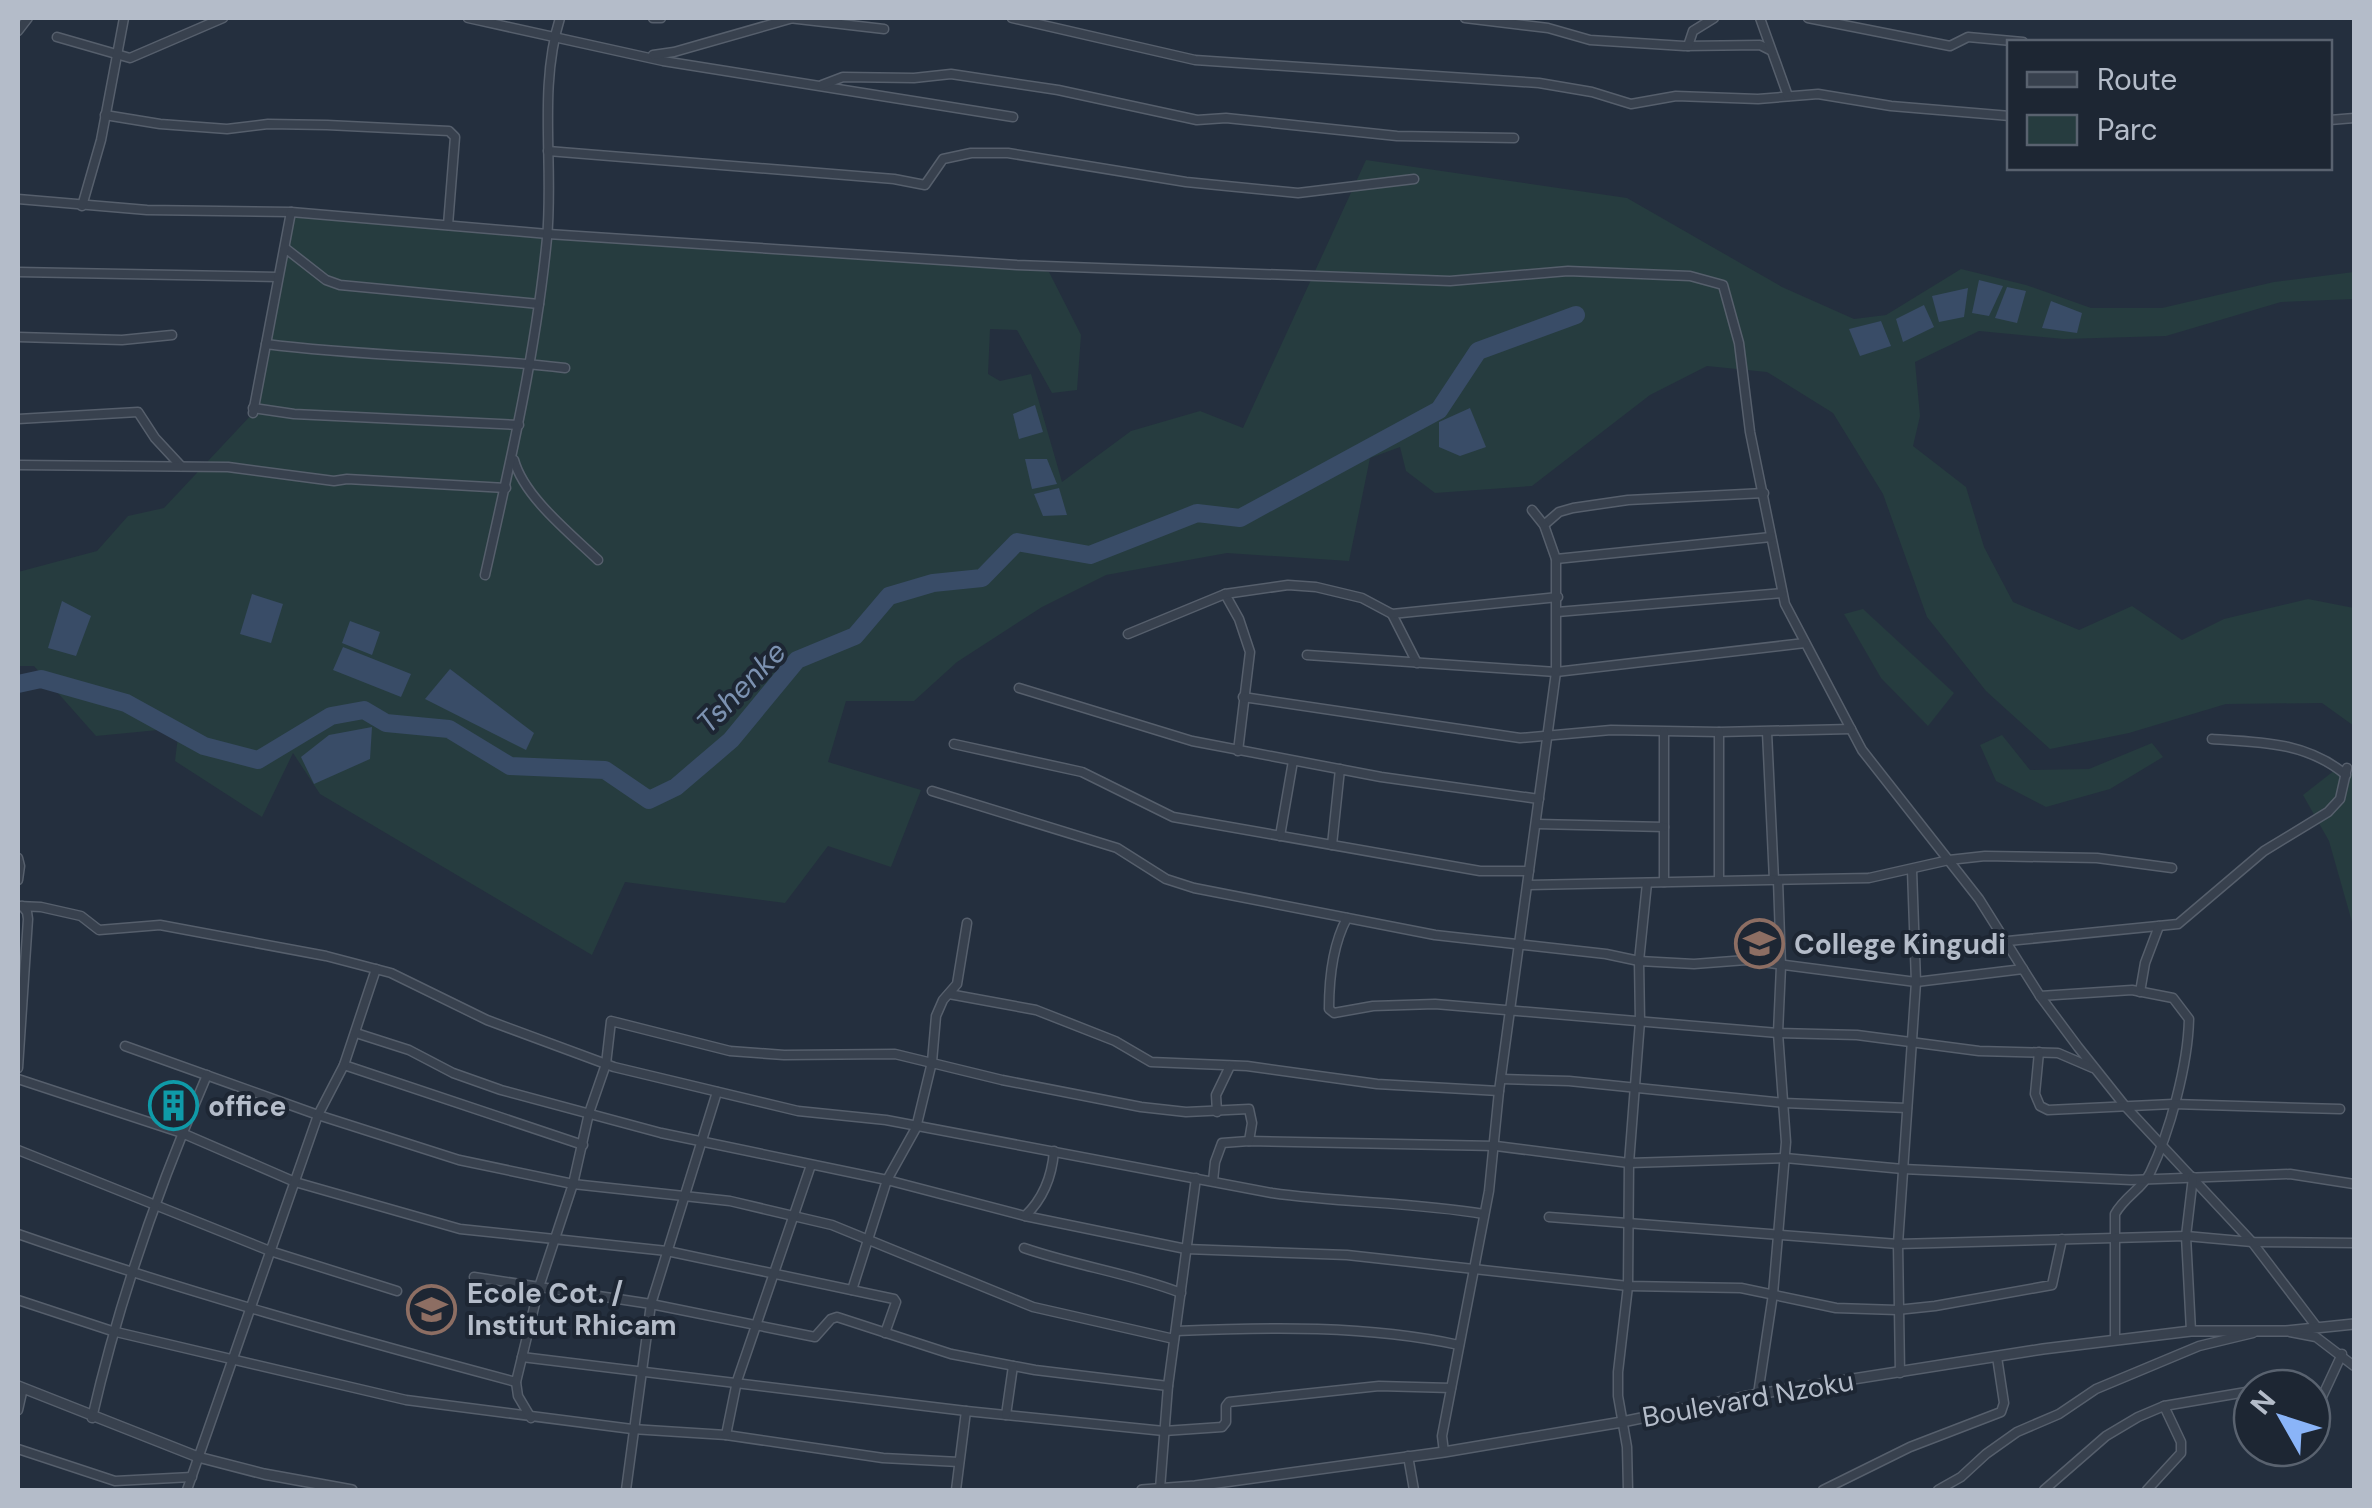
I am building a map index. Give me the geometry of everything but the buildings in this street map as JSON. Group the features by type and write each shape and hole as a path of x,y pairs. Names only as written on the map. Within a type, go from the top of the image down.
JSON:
{"street":[{"path":"18,31 28,18"},
{"path":"82,206 124,18"},
{"path":"56,37 130,58 223,18"},
{"path":"468,18 628,54 1013,117"},
{"path":"486,576 513,456 539,304 548,234 554,37 560,18"},
{"path":"653,18 660,18"},
{"path":"628,54 664,54 792,18 884,29"},
{"path":"1012,18 1195,60 1540,83 1632,104 1676,96 1818,94 1891,106 2007,116"},
{"path":"1465,18 1548,28 1590,40 1744,45 1770,50"},
{"path":"1688,46 1693,31 1714,18"},
{"path":"1760,18 1788,96"},
{"path":"1808,18 1950,46 1968,37 2007,41"},
{"path":"822,85 843,77 951,74 1058,90 1196,120 1226,118 1397,136 1514,138"},
{"path":"105,115 228,129 288,124 449,130 455,137 448,225"},
{"path":"548,151 925,185 943,159 971,153 1008,153 1186,182 1298,193 1414,179"},
{"path":"18,199 82,206 291,212 548,234 1017,265 1450,282 1568,272 1690,276 1723,284 1740,343 1750,432 1782,593 1851,729 1886,783 2008,941 2040,996 2097,1070 2252,1242 2316,1326"},
{"path":"291,212 253,410 519,425"},
{"path":"284,248 326,280 340,285 539,304"},
{"path":"18,272 278,277"},
{"path":"18,337 122,340 172,335"},
{"path":"266,344 565,368"},
{"path":"18,419 138,412 181,466"},
{"path":"513,456 520,478 539,502 598,560"},
{"path":"18,466 228,467 334,481 347,478 506,488"},
{"path":"1544,526 1559,512 1572,508 1628,500 1764,493"},
{"path":"1444,1452 1442,1436 1496,1146 1499,1090 1556,672 1556,559 1544,526 1532,510"},
{"path":"1556,559 1771,537"},
{"path":"1128,634 1225,594 1288,585 1362,598 1392,614 1558,597"},
{"path":"1557,612 1782,593"},
{"path":"1225,594 1240,619 1250,652 1238,751"},
{"path":"1392,614 1417,662"},
{"path":"1306,655 1556,672 1805,643"},
{"path":"1019,688 1192,741 1238,751 1539,799"},
{"path":"1243,697 1520,738 1611,730 1851,729"},
{"path":"1664,732 1664,882"},
{"path":"1718,732 1719,880"},
{"path":"1758,1394 1773,1294 1785,1158 1778,1033 1781,966 1767,732"},
{"path":"2008,941 2178,924 2264,852 2322,818 2340,799 2346,772 2327,762 2297,748 2212,739"},
{"path":"954,744 1082,772 1173,816 1480,871 1529,872"},
{"path":"1280,836 1293,761"},
{"path":"1332,846 1340,770"},
{"path":"932,790 1117,848 1166,879 1194,888 1436,936 1639,961 1694,964 1746,960 1916,982 2022,969"},
{"path":"1536,824 1664,826"},
{"path":"1529,886 1869,878 1985,856 2098,858 2172,868"},
{"path":"18,858 18,880"},
{"path":"1900,1374 1898,1244 1916,982 1912,870"},
{"path":"1628,1490 1618,1372 1628,1286 1629,1164 1647,883"},
{"path":"19,905 81,916 99,930 160,925 250,940 376,969 496,1024 606,1064 798,1112 886,1120 1313,1199 1444,1207 1484,1214"},
{"path":"18,1068 28,919 19,905"},
{"path":"1347,918 1337,943 1330,992 1329,1008 1334,1013 1418,1004 1512,1010 1911,1040 1979,1051 2058,1053 2097,1070"},
{"path":"852,1290 887,1180 916,1128 932,1062 936,1016 957,984 967,923"},
{"path":"2140,992 2145,963 2159,926"},
{"path":"187,1490 318,1115 344,1065 376,969"},
{"path":"2040,996 2140,992 2173,998 2189,1019 2161,1145 2148,1178 2118,1209 2115,1340"},
{"path":"949,994 1036,1010 1114,1041 1150,1062 1292,1071 1377,1084 1499,1090"},
{"path":"531,1418 518,1396 516,1382 539,1287 606,1064 612,1020 730,1051 784,1055 894,1054 1141,1107 1250,1110 1249,1142"},
{"path":"356,1033 409,1050 453,1073 485,1084 589,1113 703,1142 887,1180 1024,1216 1186,1249 1347,1255 1628,1286 1741,1288 1836,1308 1897,1310 1998,1297 2053,1285 2062,1239"},
{"path":"125,1046 459,1160 573,1184 730,1201 832,1225 1033,1307 1175,1335 1227,1329 1364,1333 1459,1344"},
{"path":"2038,1052 2035,1094 2040,1106 2048,1110 2173,1104 2340,1108"},
{"path":"344,1065 583,1145"},
{"path":"1217,1112 1218,1088 1230,1066"},
{"path":"92,1418 112,1331 131,1273 207,1075"},
{"path":"1502,1080 1531,1078 1784,1103 1907,1108"},
{"path":"18,1079 182,1133 295,1182 460,1228 666,1251 896,1300 885,1334"},
{"path":"626,1490 650,1304 716,1092"},
{"path":"1213,1181 1222,1143 1249,1142 1496,1146 1629,1164 1785,1158 1903,1169 2131,1180 2290,1174 2354,1184"},
{"path":"18,1150 270,1251 398,1291"},
{"path":"1024,1216 1043,1192 1051,1174 1054,1151"},
{"path":"726,1435 737,1381 811,1165"},
{"path":"2191,1331 2186,1236 2193,1177"},
{"path":"1160,1489 1168,1386 1196,1178"},
{"path":"1549,1217 1675,1229 1778,1233 1805,1240 1898,1244 2186,1236 2252,1242 2354,1243"},
{"path":"18,1234 250,1309 516,1382"},
{"path":"1024,1248 1060,1262 1146,1280 1181,1293"},
{"path":"474,1277 650,1304 815,1337 837,1317 927,1348 1013,1366 1168,1386"},
{"path":"18,1300 112,1331 392,1398 531,1418 726,1435 883,1458 958,1462"},
{"name":"Boulevard Nzoku","path":"1142,1490 1195,1488 1444,1452 1758,1394 2115,1340 2191,1331 2286,1332 2354,1324"},
{"path":"1938,1490 2018,1432 2059,1414 2096,1389 2198,1346 2257,1332"},
{"path":"2286,1332 2316,1337 2354,1366"},
{"path":"2332,1376 2342,1354"},
{"path":"522,1357 1164,1431 1222,1427 1229,1402 1378,1386 1451,1388"},
{"path":"1822,1490 1910,1447 2001,1412 2004,1404 1997,1357"},
{"path":"1006,1415 1013,1366"},
{"path":"18,1410 20,1387 198,1456 264,1474 352,1490"},
{"path":"2044,1490 2106,1436 2164,1406 2232,1394"},
{"path":"2147,1490 2181,1453 2181,1442 2164,1406"},
{"path":"956,1490 966,1411"},
{"path":"18,1449 115,1481 192,1477"},
{"path":"1408,1456 1414,1490"}],"green space":[{"path":"1366,160 1627,198 1782,287 1854,319 1886,315 1961,269 2026,285 2091,308 2162,308 2274,282 2354,272 2354,299 2281,302 2166,336 2064,339 1979,331 1915,362 1920,416 1913,446 1966,487 1984,547 2013,602 2079,630 2132,606 2182,640 2224,619 2308,599 2354,608 2354,726 2322,703 2226,704 2129,733 2050,749 1986,691 1927,617 1883,494 1833,413 1767,372 1707,366 1650,395 1532,486 1435,493 1406,471 1400,447 1370,458 1349,561 1227,553 1106,575 1042,607 957,662 914,701 846,701 828,762 921,790 891,867 828,846 785,903 625,882 592,955 320,794 293,753 262,817 175,761 179,728 96,736 34,666 18,666 18,572 97,551 128,516 164,508 253,413 291,212 1017,265 1049,272 1081,335 1077,390 1052,393 1017,330 990,329 988,374 1000,381 1031,374 1062,482 1131,431 1200,411 1243,428"},
{"path":"1863,609 1954,693 1928,726 1881,678 1844,614"},
{"path":"2002,735 2030,770 2089,769 2152,743 2163,757 2110,789 2046,807 1996,781 1980,745"},
{"path":"2335,770 2354,774 2354,929 2329,841 2303,795"}],"water":[{"path":"1979,280 2003,286 1989,316 1972,313"},
{"path":"2007,287 2026,291 2017,323 1995,318"},
{"path":"1968,288 1964,317 1939,322 1932,296"},
{"path":"2051,301 2082,313 2077,333 2042,328"},
{"path":"1924,305 1934,327 1903,342 1896,319"},
{"path":"1881,321 1891,346 1860,356 1849,329"},
{"path":"1035,405 1043,432 1019,439 1013,414"},
{"path":"1470,408 1486,447 1460,456 1439,447 1439,422"},
{"path":"1025,459 1047,459 1057,484 1032,489"},
{"path":"1059,488 1067,515 1043,516 1034,494"},
{"path":"252,594 283,604 271,643 240,634"},
{"path":"62,601 91,616 76,656 48,648"},
{"path":"350,621 380,632 372,655 342,643"},
{"path":"343,647 411,674 401,697 333,670"},
{"path":"450,669 534,733 526,750 425,699"},
{"path":"372,727 370,759 314,784 301,757 329,735"}],"waterway":[{"name":"Tshenke","path":"18,684 41,679 126,703 204,746 258,760 331,716 364,710 386,723 449,729 510,766 605,770 649,800 676,787 731,740 797,660 855,636 889,596 933,583 982,578 1017,542 1090,555 1197,513 1240,518 1439,410 1478,351 1576,315"}],"place":[{"name":"College Kingudi","path":"1759,944"},
{"name":"office","path":"173,1106"},
{"name":"Ecole Cot. / Institut Rhicam","path":"432,1309"}]}
